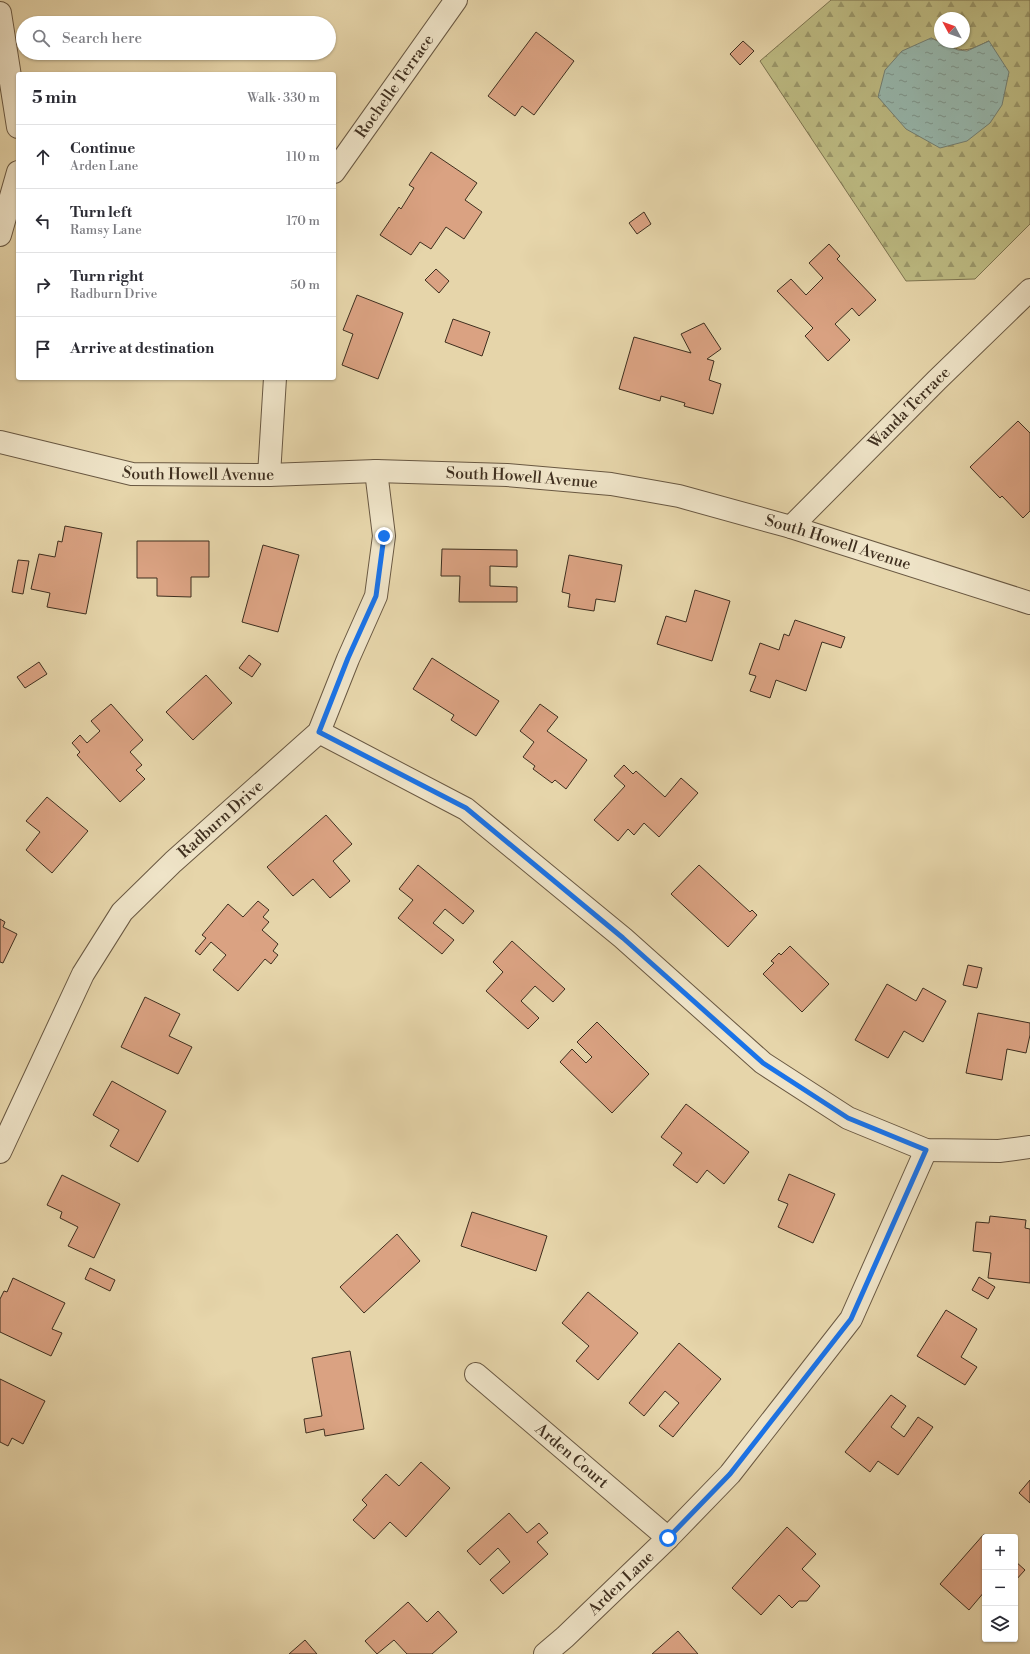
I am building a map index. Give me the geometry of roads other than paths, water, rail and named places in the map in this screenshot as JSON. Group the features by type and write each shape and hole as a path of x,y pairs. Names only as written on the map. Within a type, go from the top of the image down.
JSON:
{"street":[{"name":"Rochelle Terrace","path":"336,169 456,0"},
{"path":"0,13 16,114"},
{"path":"0,235 16,179"},
{"name":"Wanda Terrace","path":"791,527 942,375 1030,290"},
{"path":"268,475 275,380"},
{"name":"South Howell Avenue","path":"0,442 132,474 268,475 376,471 507,475 611,484 679,496 791,527 1030,603"},
{"name":"Radburn Drive","path":"0,1152 83,974 122,912 173,862 319,732 348,658 376,596 384,536 376,471"},
{"path":"319,732 466,808 623,938 763,1063 848,1118 926,1150 999,1151 1030,1147"},
{"name":"Arden Lane","path":"545,1654 565,1637 668,1538 730,1474 851,1319 926,1150"},
{"name":"Arden Court","path":"476,1374 668,1538"}],"water":[{"path":"931,38 934,39 934,48 954,48 967,51 989,41 1009,72 1002,105 990,123 967,141 940,148 906,129 878,97 885,70 902,51"}]}
